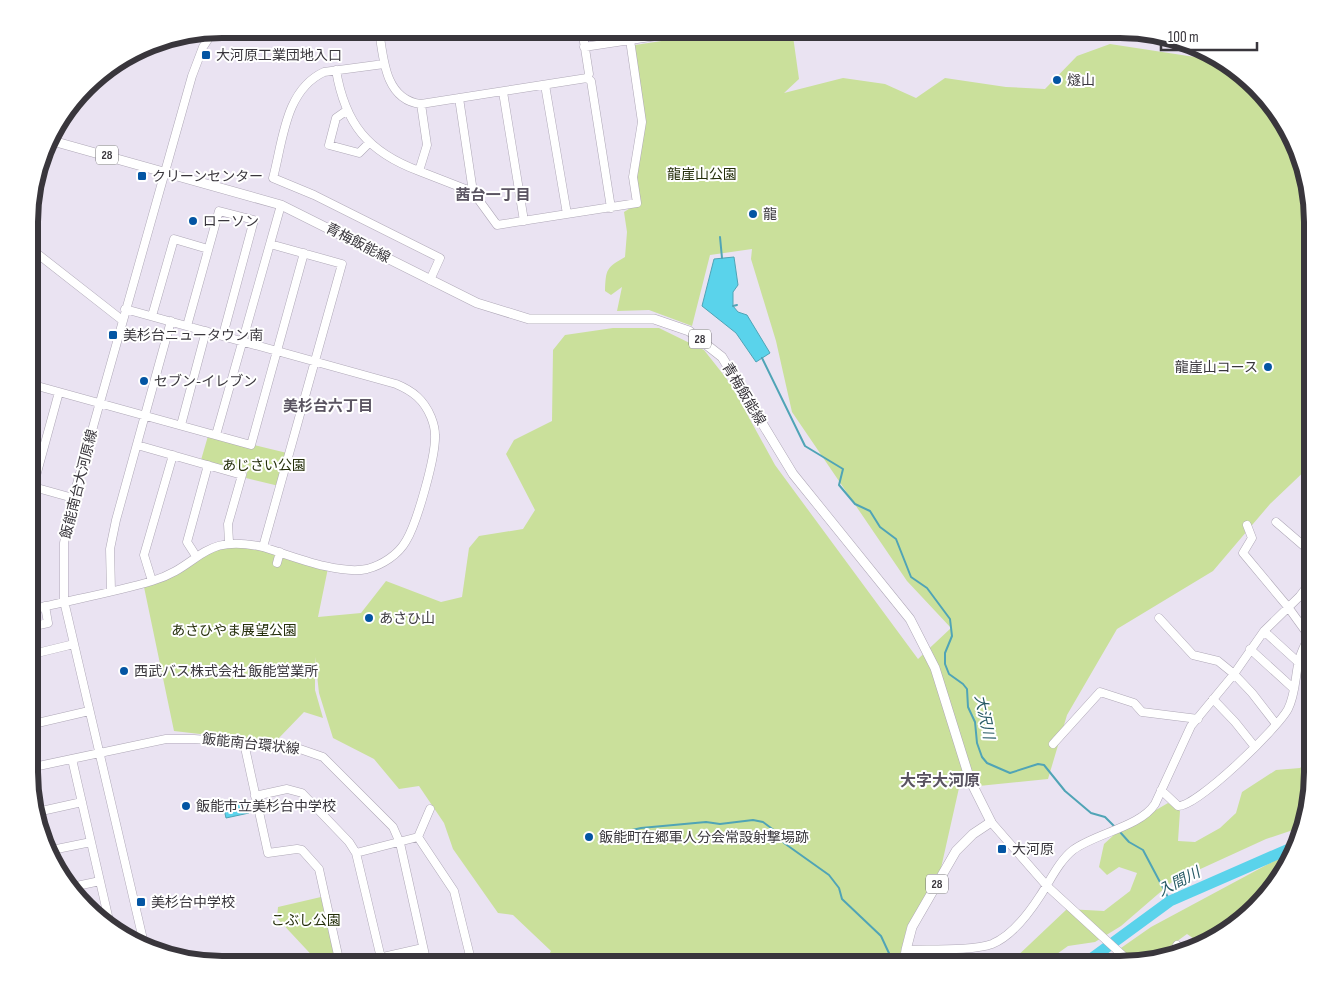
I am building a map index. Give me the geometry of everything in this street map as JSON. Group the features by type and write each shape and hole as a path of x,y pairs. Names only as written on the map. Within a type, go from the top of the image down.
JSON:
{"main road":[{"name":"青梅飯能線","path":"55,141 281,205 477,303 529,319 640,318 667,322 700,338 722,357 792,474 910,619 935,668 970,780 991,822"},
{"name":"28","path":"905,956 912,927 956,851 973,834 991,822"}],"street":[{"name":"飯能南台大河原線","path":"143,938 64,602 64,543 73,498 122,320 192,76 203,47 209,38"},
{"path":"380,38 384,64 395,91 402,99 411,103 421,104 587,78"},
{"path":"583,38 587,78 591,81 610,208"},
{"path":"584,47 643,38"},
{"path":"459,98 473,192 497,225 638,203 633,177 642,122 630,40"},
{"path":"384,64 336,70 315,76 304,86 296,97 273,178 314,195 440,258 430,280"},
{"path":"336,70 346,111 368,143 397,163 473,192"},
{"path":"545,85 567,214"},
{"path":"503,92 524,221"},
{"path":"419,171 427,145 421,104"},
{"path":"346,111 336,118 329,145 359,153 368,143"},
{"path":"216,435 281,205"},
{"path":"187,326 218,211 254,220 222,335"},
{"path":"152,316 174,239 208,249"},
{"path":"264,547 342,264 270,244"},
{"path":"38,386 251,445 304,253"},
{"path":"38,254 122,320"},
{"path":"38,608 152,581 173,573 209,548 229,542 264,547 348,570 366,569 382,564 397,553 406,542 413,527 434,449 435,434 432,418 418,396 396,384 126,309"},
{"path":"111,591 110,549 171,321"},
{"path":"181,425 206,331"},
{"path":"38,462 59,392"},
{"path":"137,445 242,475 228,524 229,542"},
{"path":"152,581 144,555 173,455"},
{"path":"196,556 186,542 208,465"},
{"path":"38,488 73,498"},
{"path":"1276,522 1304,546"},
{"path":"1247,525 1252,538 1243,553 1288,607 1304,630"},
{"path":"276,563 280,552"},
{"path":"906,950 980,947 1004,938 1022,919 1072,851 1101,834 1147,814 1161,790 1180,746 1198,719 1234,674 1264,631 1304,589"},
{"path":"38,625 48,623 45,606"},
{"path":"1160,618 1193,655 1218,661 1234,674 1252,693 1276,724"},
{"path":"1264,631 1298,662"},
{"path":"38,653 74,644"},
{"path":"1250,650 1294,690"},
{"path":"1161,790 1167,794 1174,804 1184,807 1223,777 1255,747 1287,711 1294,690 1298,662 1304,650"},
{"path":"1053,744 1100,692 1134,703 1142,712 1198,719"},
{"path":"1213,699 1255,747"},
{"path":"38,723 89,711"},
{"name":"飯能南台環状線","path":"38,766 166,739 194,739 294,747 323,757 393,827 400,843 425,956"},
{"path":"244,743 268,853 297,848 302,850 319,869 338,956"},
{"path":"72,759 107,916"},
{"path":"255,796 287,789 302,793 356,852 381,956"},
{"path":"42,811 82,802"},
{"path":"356,852 400,843 418,837 430,809"},
{"path":"991,822 1047,886 1074,913 1123,956"},
{"path":"418,837 454,891 470,956"},
{"path":"54,849 91,842"},
{"path":"77,886 100,881"},
{"path":"389,956 423,948"}],"green space":[{"path":"681,38 793,38 799,79 784,93 843,78 885,84 916,98 945,78 1006,87 1045,89 1077,56 1110,44 1206,59 1232,75 1266,109 1285,140 1294,162 1300,185 1304,221 1304,472 1270,504 1213,571 1117,629 1067,715 1048,779 959,788 939,877 907,927 900,956 548,956 551,951 513,915 498,913 453,849 444,823 419,786 399,789 374,759 333,738 319,693 315,657 315,690 323,718 304,712 277,740 261,741 174,731 144,587 216,549 244,546 328,568 318,617 361,613 386,581 441,602 462,597 469,548 479,536 523,529 535,510 506,454 514,440 552,421 553,350 565,335 613,328 659,328 704,350 730,383 775,465 918,659 951,628 907,581 792,412 776,341 751,259 752,249 710,255 692,326 649,310 617,311 622,287 611,295 605,291 608,270 625,257 627,232 624,212 632,207 640,151 633,47 635,45"},
{"name":"あじさい公園","path":"208,436 253,448 254,445 287,453 279,486 246,478 247,472 201,460"},
{"path":"1304,764 1300,808 1293,830 1266,839 1172,882 1121,926 1095,942 1068,946 1054,956 1017,956 1067,909 1104,911 1130,891 1137,873 1119,867 1107,875 1099,867 1104,844 1115,834 1168,803 1180,811 1178,841 1195,842 1220,828 1236,813 1242,792 1276,770 1300,768"},
{"path":"1282,858 1266,884 1232,918 1212,931 1195,940 1187,934 1166,949 1156,952 1109,956 1151,927"},
{"name":"こぶし公園","path":"321,897 334,956 313,956 277,918 278,907"}],"water":[{"path":"734,257 738,285 733,292 733,306 738,312 747,315 770,353 756,362 736,333 702,306 714,259"},
{"path":"246,800 249,813 226,818 223,805"}],"waterway":[{"path":"720,237 722,258"},
{"path":"733,306 737,305"},
{"name":"大沢川","path":"762,358 805,446 843,469 839,485 855,504 870,511 880,527 896,539 911,577 927,588 950,619 952,636 945,653 945,664 949,674 967,689 968,707 975,722 977,743 982,757 987,763 1010,773 1038,764 1044,765 1065,791 1091,813 1105,817 1115,827"},
{"path":"610,835 641,828 706,822 720,824 753,820 763,822 775,831 784,843 829,875 839,888 842,899 881,936 890,956"},
{"name":"大沢川","path":"1120,832 1129,842 1143,850 1170,901"},
{"name":"入間川","path":"1095,956 1170,901 1286,850"}],"place":[{"name":"大河原工業団地入口","path":"206,55"},
{"name":"燧山","path":"1057,80"},
{"name":"クリーンセンター","path":"142,176"},
{"name":"龍","path":"753,214"},
{"name":"ローソン","path":"193,221"},
{"name":"美杉台ニュータウン南","path":"113,335"},
{"name":"龍崖山コース","path":"1268,367"},
{"name":"セブン-イレブン","path":"144,381"},
{"name":"あさひ山","path":"369,618"},
{"name":"西武バス株式会社 飯能営業所","path":"124,671"},
{"name":"飯能市立美杉台中学校","path":"186,806"},
{"name":"飯能町在郷軍人分会常設射撃場跡","path":"589,837"},
{"name":"大河原","path":"1002,849"},
{"name":"美杉台中学校","path":"141,902"}],"district":[{"name":"茜台一丁目","path":"493,195"},
{"name":"美杉台六丁目","path":"328,406"},
{"name":"大字大河原","path":"940,781"}],"park label":[{"name":"龍崖山公園","path":"702,174"},
{"name":"あさひやま展望公園","path":"234,630"}]}
